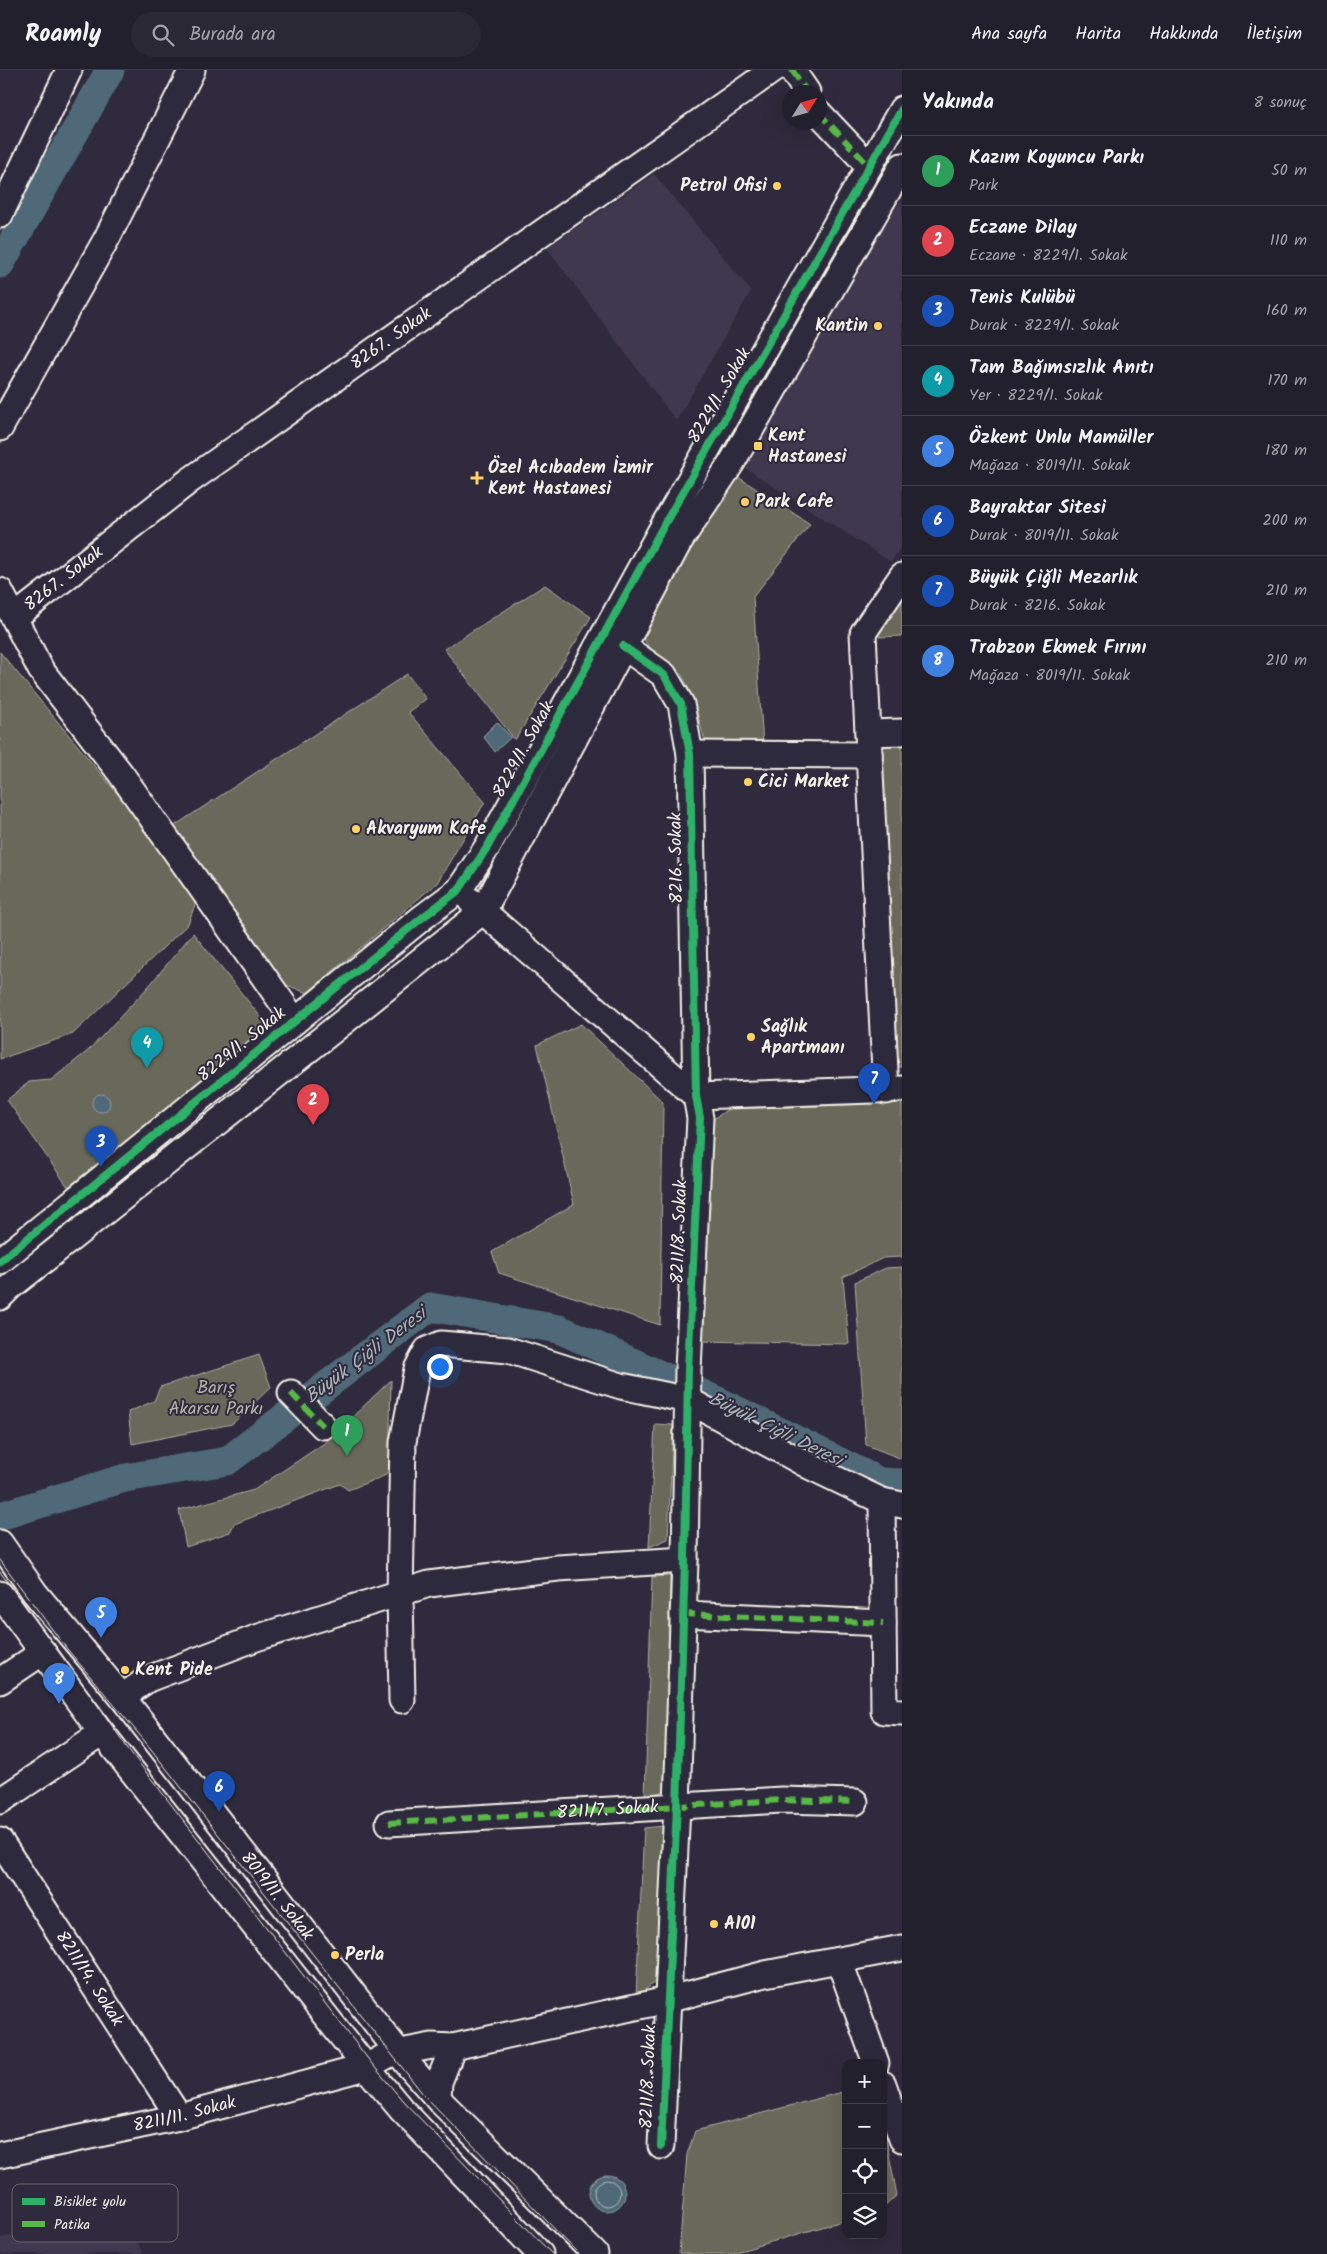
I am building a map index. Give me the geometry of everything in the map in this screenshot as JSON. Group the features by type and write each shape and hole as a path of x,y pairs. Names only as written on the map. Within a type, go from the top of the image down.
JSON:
{"street":[{"path":"0,215 69,70"},
{"path":"0,428 107,238 192,70"},
{"name":"8267. Sokak","path":"14,616 189,481 773,70"},
{"path":"792,70 802,85"},
{"name":"8229/1. Sokak","path":"0,1261 459,890 488,846 664,525 902,109"},
{"path":"827,120 869,166"},
{"path":"0,1297 33,1268 483,911 679,542 731,464 902,166"},
{"path":"459,890 696,1096 894,1090 868,744 863,633 902,576"},
{"path":"0,591 41,670 121,774 295,1021"},
{"name":"8216. Sokak","path":"623,646 664,675 681,704 690,754 696,1096"},
{"path":"690,754 868,744 902,732"},
{"name":"8211/8. Sokak","path":"661,2146 666,2004 677,1806 685,1560 688,1370 700,1118 696,1096"},
{"path":"402,1700 400,1593 403,1442 417,1368 427,1350 442,1344 508,1350 621,1386 688,1400 811,1467 892,1504 883,1622 884,1710 902,1712"},
{"path":"291,1393 323,1426"},
{"name":"8019/11. Sokak","path":"0,1543 35,1593 122,1697 405,2060 438,2099 594,2254"},
{"path":"122,1697 148,1679 256,1638 429,1584 558,1568 685,1560"},
{"name":"8019/11. Sokak","path":"0,1594 102,1733 366,2067 401,2109 540,2254"},
{"path":"683,1614 883,1622"},
{"path":"0,1681 44,1652"},
{"path":"0,1801 102,1733"},
{"name":"8211/7. Sokak","path":"389,1823 782,1800 855,1802"},
{"name":"8211/14. Sokak","path":"0,1840 178,2117"},
{"name":"8211/11. Sokak","path":"0,2154 178,2117 330,2076 405,2060 432,2046 453,2047 666,2004 766,1974 902,1948"},
{"path":"839,1960 875,2059"},
{"path":"330,2076 338,2032"},
{"path":"438,2099 439,2082 453,2047"},
{"path":"887,2096 902,2139"}],"shaded area":[{"path":"654,174 751,291 676,421 547,248"},
{"path":"902,198 902,545 891,562 739,464"},
{"path":"12,2236 12,2242 137,2242 143,2254 0,2254 0,2238"}],"green space":[{"path":"735,475 810,524 753,597 763,745 705,741 694,704 683,677 674,667 648,646 641,634"},
{"path":"545,585 591,617 515,740 444,649"},
{"path":"902,588 902,636 879,637 879,622"},
{"path":"0,652 140,821 197,899 188,924 73,1034 0,1059"},
{"path":"407,674 426,699 408,712 485,802 437,883 307,993 284,984 171,828"},
{"path":"902,744 902,1067 898,1067 881,745"},
{"path":"193,933 264,1021 262,1032 68,1187 7,1100 29,1082 51,1080 89,1050 148,987"},
{"path":"581,1024 663,1102 660,1325 499,1273 492,1252 574,1204 537,1045"},
{"path":"902,1103 902,1257 883,1258 843,1277 849,1344 699,1341 712,1120 728,1109"},
{"path":"902,1267 902,1459 866,1445 855,1282 886,1268"},
{"name":"Barış Akarsu Parkı","path":"259,1355 271,1387 232,1424 132,1444 128,1412 154,1401 160,1387"},
{"path":"391,1380 389,1470 384,1476 348,1490 340,1484 234,1524 230,1532 186,1547 179,1510 254,1490 326,1442"},
{"path":"655,1424 673,1425 668,1539 649,1547"},
{"path":"670,1576 665,1791 645,1796 652,1577"},
{"path":"664,1826 655,1982 636,1997 644,1828"},
{"path":"842,2092 842,2221 730,2254 679,2254 687,2154 695,2131"},
{"path":"887,2144 897,2195 887,2204"}],"water":[{"path":"497,722 511,737 495,752 483,736"},
{"path":"101,1094 107,1097 110,1103 107,1109 101,1112 95,1109 92,1103 95,1097"},
{"path":"607,2175 619,2181 625,2193 619,2205 607,2211 595,2205 589,2193 595,2181"}],"waterway":[{"name":"Büyük Çiğli Deresi","path":"0,264 110,70"},
{"name":"Büyük Çiğli Deresi","path":"0,1516 125,1478 227,1461 430,1307 559,1329 720,1402 880,1482 902,1483"}],"tram line":[{"path":"0,1560 67,1649 143,1739 423,2094 579,2254"},
{"path":"0,1572 27,1608"},
{"path":"56,1646 129,1750 372,2064 403,2101 552,2254"}],"marked path":[{"path":"792,70 802,85"},
{"path":"827,121 869,166"},
{"path":"291,1393 323,1426"},
{"path":"683,1614 883,1623"},
{"path":"389,1823 782,1800 855,1802"}],"cycle path":[{"path":"0,1261 423,917 459,890 488,846 664,525 902,109"},
{"path":"623,646 664,675 681,704 690,754 696,1096 700,1118 688,1370 685,1560 677,1806 661,2146"}],"place":[{"name":"Petrol Ofisi","path":"777,186"},
{"name":"Kantin","path":"878,326"},
{"name":"Kent Hastanesi","path":"758,446"},
{"name":"Özel Acıbadem İzmir Kent Hastanesi","path":"477,478"},
{"name":"Park Cafe","path":"745,502"},
{"name":"Cici Market","path":"748,782"},
{"name":"Akvaryum Kafe","path":"356,829"},
{"name":"Sağlık Apartmanı","path":"751,1037"},
{"name":"Tam Bağımsızlık Anıtı","path":"147,1068"},
{"name":"Büyük Çiğli Mezarlık","path":"874,1104"},
{"name":"Eczane Dilay","path":"313,1125"},
{"name":"Tenis Kulübü","path":"101,1167"},
{"name":"Kazım Koyuncu Parkı","path":"347,1456"},
{"name":"Özkent Unlu Mamüller","path":"101,1638"},
{"name":"Kent Pide","path":"125,1670"},
{"name":"Trabzon Ekmek Fırını","path":"59,1704"},
{"name":"Bayraktar Sitesi","path":"219,1812"},
{"name":"A101","path":"714,1924"},
{"name":"Perla","path":"335,1955"}]}
